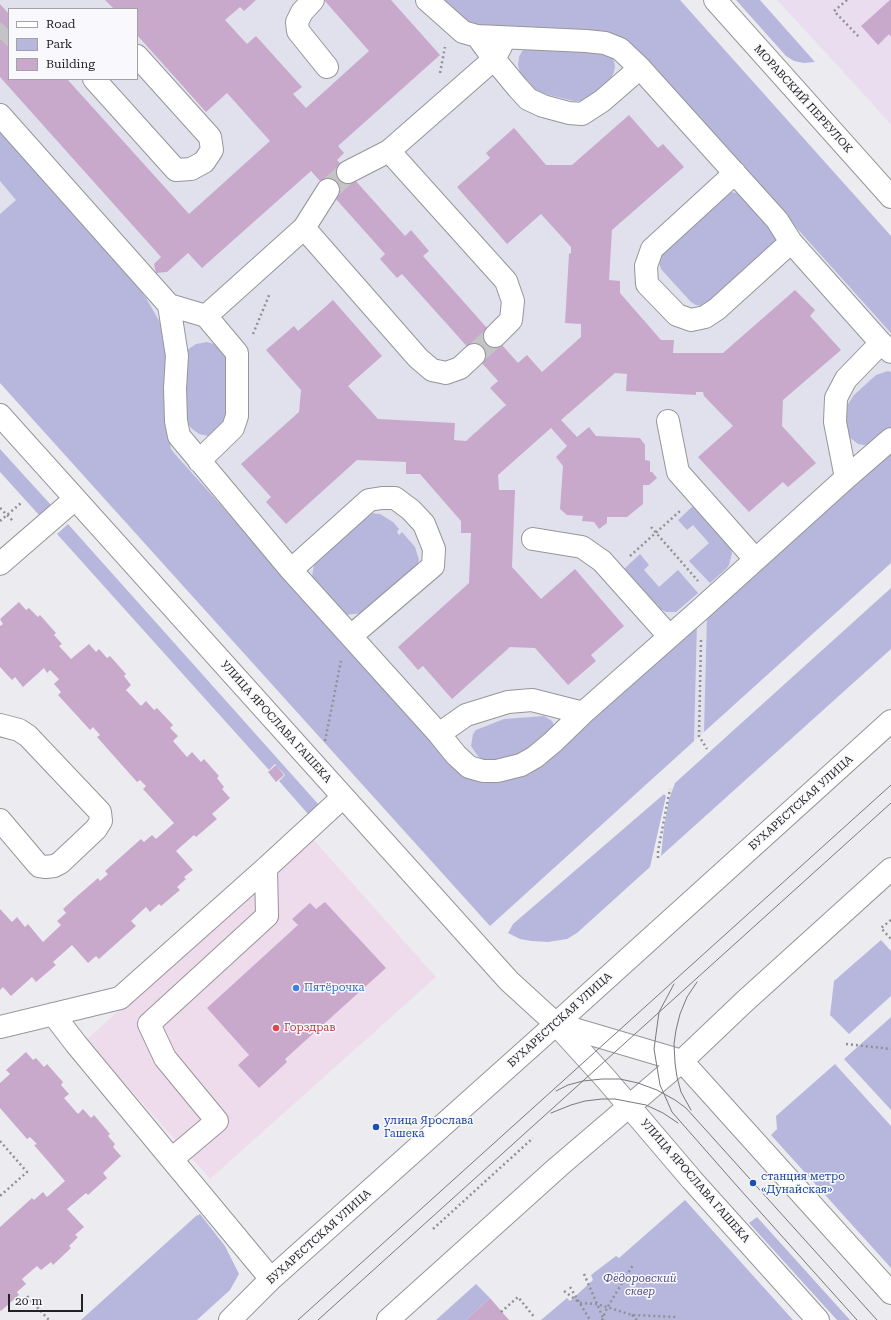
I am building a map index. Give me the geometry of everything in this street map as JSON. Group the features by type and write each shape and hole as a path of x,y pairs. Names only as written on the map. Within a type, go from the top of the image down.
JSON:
{"street":[{"path":"313,0 302,12 297,22 298,31 327,67"},
{"path":"427,0 463,32 477,36 586,40 605,43 620,49 640,68 777,220 791,242 886,347 846,379 836,398 835,422 846,478"},
{"name":"МОРАВСКИЙ ПЕРЕУЛОК","path":"715,0 891,197"},
{"path":"477,36 494,59 528,99 543,106 569,113 582,114 602,101 640,68"},
{"path":"348,172 389,151 494,59 505,37"},
{"path":"95,80 176,170 191,169 204,162 212,150 210,137 138,57"},
{"path":"0,115 169,305 206,316 237,353 237,416 234,428 199,461"},
{"path":"389,151 506,281 513,301 511,320 495,336"},
{"path":"734,173 661,239 652,249 646,266 648,284 676,315 691,320 705,318 717,309 791,242"},
{"path":"206,316 304,228 328,190"},
{"path":"304,228 418,358 432,370 446,373 460,368 474,355"},
{"path":"169,305 177,356 175,388 176,421 179,436 292,570 439,734 456,755 469,767 483,771 496,771 521,765 535,757 553,742 583,712 891,439"},
{"name":"УЛИЦА ЯРОСЛАВА ГАШЕКА","path":"0,415 509,980 556,1024 630,1105 692,1180 818,1320"},
{"path":"668,422 678,472 756,559"},
{"path":"292,570 370,500 395,498 411,510 424,524 434,549 432,566 351,636"},
{"path":"0,564 75,499"},
{"path":"533,539 582,547 602,561 669,636"},
{"path":"439,734 466,715 508,702 532,700 583,712"},
{"name":"БУХАРЕСТСКАЯ УЛИЦА","path":"230,1320 271,1279 891,721"},
{"path":"0,725 19,730 28,736 100,812 101,820 96,829 60,863 54,866 46,867 40,866 0,820"},
{"path":"0,1027 120,998 343,797"},
{"path":"172,1159 217,1121 165,1058 149,1024 267,916 266,868"},
{"path":"388,1320 558,1167 682,1061 744,1002 891,869"},
{"path":"53,1014 76,1044 271,1279"},
{"name":"УЛИЦА ЯРОСЛАВА ГАШЕКА","path":"556,1024 682,1061"},
{"path":"682,1061 891,1293"}],"path":[{"path":"847,0 834,11 858,37"},
{"path":"436,109 436,92 451,21"},
{"path":"237,353 252,336 271,290"},
{"path":"612,572 699,495"},
{"path":"0,521 20,503"},
{"path":"651,527 707,603 699,736 706,749"},
{"path":"325,742 341,658"},
{"path":"658,858 670,789"},
{"path":"891,920 881,928 891,939"},
{"path":"846,1044 891,1049"},
{"path":"433,1229 533,1138"},
{"path":"0,1141 27,1172 0,1196"},
{"path":"603,1319 607,1308 633,1265"},
{"path":"584,1274 603,1319"},
{"path":"570,1287 590,1320"},
{"path":"564,1291 580,1303 597,1304 632,1315 676,1317"},
{"path":"27,1296 49,1320"},
{"path":"501,1312 518,1297 535,1318"},
{"path":"632,1315 637,1320"}],"shaded area":[{"path":"0,0 680,0 891,236 891,563 490,926 0,383"},
{"path":"777,0 891,0 891,125 869,100"},
{"path":"312,838 436,977 210,1179 86,1040"}],"green space":[{"path":"440,0 680,0 891,236 891,333 634,47 626,40 471,26"},
{"path":"736,0 760,0 815,62 804,63 794,61 786,56"},
{"path":"529,47 601,50 610,55 614,61 614,72 611,78 596,92 582,101 574,101 545,94 535,90 520,72 518,65 519,57 522,51"},
{"path":"0,132 127,273 146,298 158,319 164,331 166,340 169,437 171,449 446,756 503,778 697,623 694,741 490,926 0,383 0,214 16,200 0,181"},
{"path":"731,192 742,194 776,234 776,241 774,246 714,301 703,306 696,305 691,302 661,269 659,257"},
{"path":"207,342 220,348 227,357 229,417 214,435 208,436 199,434 191,428 187,422 184,355 187,350 196,344"},
{"path":"888,371 891,372 891,428 872,444 858,444 849,437 846,411 848,404 854,395 876,375"},
{"path":"0,449 51,505 39,515 0,472"},
{"path":"891,449 891,563 704,732 707,615"},
{"path":"694,505 731,548 732,553 729,565 710,583 689,561 709,543 693,525 687,530 678,520"},
{"path":"370,513 380,514 393,522 399,529 397,532 399,535 402,532 415,547 419,560 417,565 363,613 345,615 312,577 314,564"},
{"path":"68,524 319,805 308,814 279,781 285,775 275,764 269,770 57,534"},
{"path":"640,554 649,565 644,570 659,587 678,570 698,593 676,612 666,612 660,609 623,570"},
{"path":"891,588 891,649 661,856 669,799 675,783"},
{"path":"544,716 552,721 554,725 553,729 525,753 496,762 487,761 481,759 471,746 473,734 476,730 504,719"},
{"path":"664,794 666,796 650,867 577,933 567,939 548,942 520,939 508,933 513,924"},
{"path":"881,940 891,951 891,996 849,1034 830,1015 834,981"},
{"path":"891,1017 891,1110 844,1059"},
{"path":"835,1064 891,1126 891,1268 771,1135 777,1129 776,1116"},
{"name":"Фёдоровский сквер","path":"685,1200 793,1320 541,1320 567,1298 570,1301 593,1280 591,1275 616,1256 619,1258"},
{"path":"200,1214 225,1246 239,1274 230,1290 197,1320 81,1320 196,1216"},
{"path":"757,1217 850,1320 837,1320 749,1223"},
{"path":"476,1284 490,1298 466,1320 436,1320"}],"building":[{"path":"105,0 256,0 244,11 240,7 225,20 247,44 256,36 302,87 293,94 306,108 369,51 324,0 391,0 440,55 338,146 344,153 337,160 405,236 411,230 429,251 423,256 518,363 527,355 542,372 581,337 581,324 565,323 569,254 571,253 571,247 541,214 507,244 457,187 490,158 486,153 514,128 546,165 572,165 629,115 658,148 663,144 684,167 612,230 609,280 620,281 620,293 661,340 674,340 673,353 723,353 795,290 815,310 810,316 841,350 783,400 782,426 816,463 788,487 783,482 749,512 698,457 733,426 704,396 703,392 696,392 696,395 626,391 627,374 615,373 561,420 577,437 589,427 596,436 640,438 645,445 645,460 650,461 650,472 652,472 657,478 649,485 643,485 643,504 627,517 607,517 607,523 599,529 594,522 582,521 583,516 567,515 560,509 563,466 556,457 567,446 551,428 498,475 499,490 515,490 512,567 541,599 575,569 624,626 591,655 596,661 568,685 535,648 510,647 452,699 423,666 418,670 398,647 469,583 471,533 461,533 461,521 420,474 406,474 406,462 357,460 286,524 266,502 271,497 241,464 299,412 301,390 266,350 294,326 298,331 333,300 382,356 348,386 378,419 455,423 454,440 466,441 506,405 490,388 498,381 402,274 397,278 380,259 385,254 311,171 202,268 188,253 167,272 156,273 154,264 161,257 0,77 0,4 8,13 8,80 68,80 189,214 270,141 227,93 206,112 138,36 138,8 113,8"},
{"path":"890,0 891,37 889,34 878,45 861,26"},
{"path":"19,602 26,610 29,608 38,617 40,615 56,633 54,635 62,644 59,646 71,659 89,644 96,652 99,649 107,658 110,656 126,674 124,676 131,685 126,690 141,706 146,701 154,710 157,708 173,725 170,728 178,736 173,741 187,757 192,752 201,762 204,759 219,776 217,778 224,787 222,789 230,798 212,814 217,819 196,837 194,835 176,851 193,870 184,877 186,879 177,887 180,890 161,906 159,904 150,912 146,907 131,921 136,926 99,959 96,956 88,963 72,945 53,962 56,965 36,982 32,977 11,996 3,987 0,990 0,909 12,922 17,917 25,927 28,924 43,942 61,925 57,921 66,913 63,909 75,898 98,878 100,881 108,874 105,871 141,839 144,842 152,835 156,839 174,823 143,789 146,786 140,780 137,782 97,737 100,735 93,727 90,730 58,695 61,692 54,684 59,679 50,670 47,673 44,668 23,687 15,677 12,680 0,667 0,626 3,624 0,619"},
{"path":"276,765 284,775 276,782 268,772"},
{"name":"Пятёрочка","path":"325,902 386,968 285,1059 287,1062 259,1088 238,1065 249,1055 207,1008 298,925 292,919 310,903 316,909"},
{"path":"26,1052 33,1060 36,1058 44,1067 47,1064 63,1082 61,1085 69,1094 64,1098 78,1114 83,1109 91,1118 94,1115 110,1134 108,1136 115,1144 113,1147 121,1156 103,1173 107,1178 88,1195 86,1193 67,1209 84,1227 75,1235 78,1237 69,1246 71,1248 53,1265 51,1262 41,1270 37,1266 22,1279 26,1284 17,1292 19,1295 1,1311 0,1227 32,1198 34,1200 43,1192 47,1197 65,1181 34,1145 37,1144 30,1137 27,1139 0,1108 0,1083 10,1074 6,1070"},
{"path":"490,1298 509,1320 466,1320"}],"tunnel":[{"path":"0,39 8,31"},
{"path":"328,190 348,172"},
{"path":"474,355 495,336"}],"tram line":[{"path":"298,1320 891,785"},
{"path":"318,1320 891,803"},
{"path":"691,1110 681,1092 677,1077 674,1044 680,1014 687,997 697,982"},
{"path":"674,984 659,1012 654,1049 660,1085 672,1112 857,1320"},
{"path":"556,1091 568,1085 583,1081 620,1079 638,1083 657,1090 675,1100 686,1108 877,1320"},
{"path":"551,1113 585,1101 615,1099 646,1105 663,1113 678,1123"}],"place":[{"name":"Пятёрочка","path":"296,988"},
{"name":"Горздрав","path":"276,1028"},
{"name":"улица Ярослава Гашека","path":"376,1127"},
{"name":"станция метро «Дунайская»","path":"753,1183"}]}
